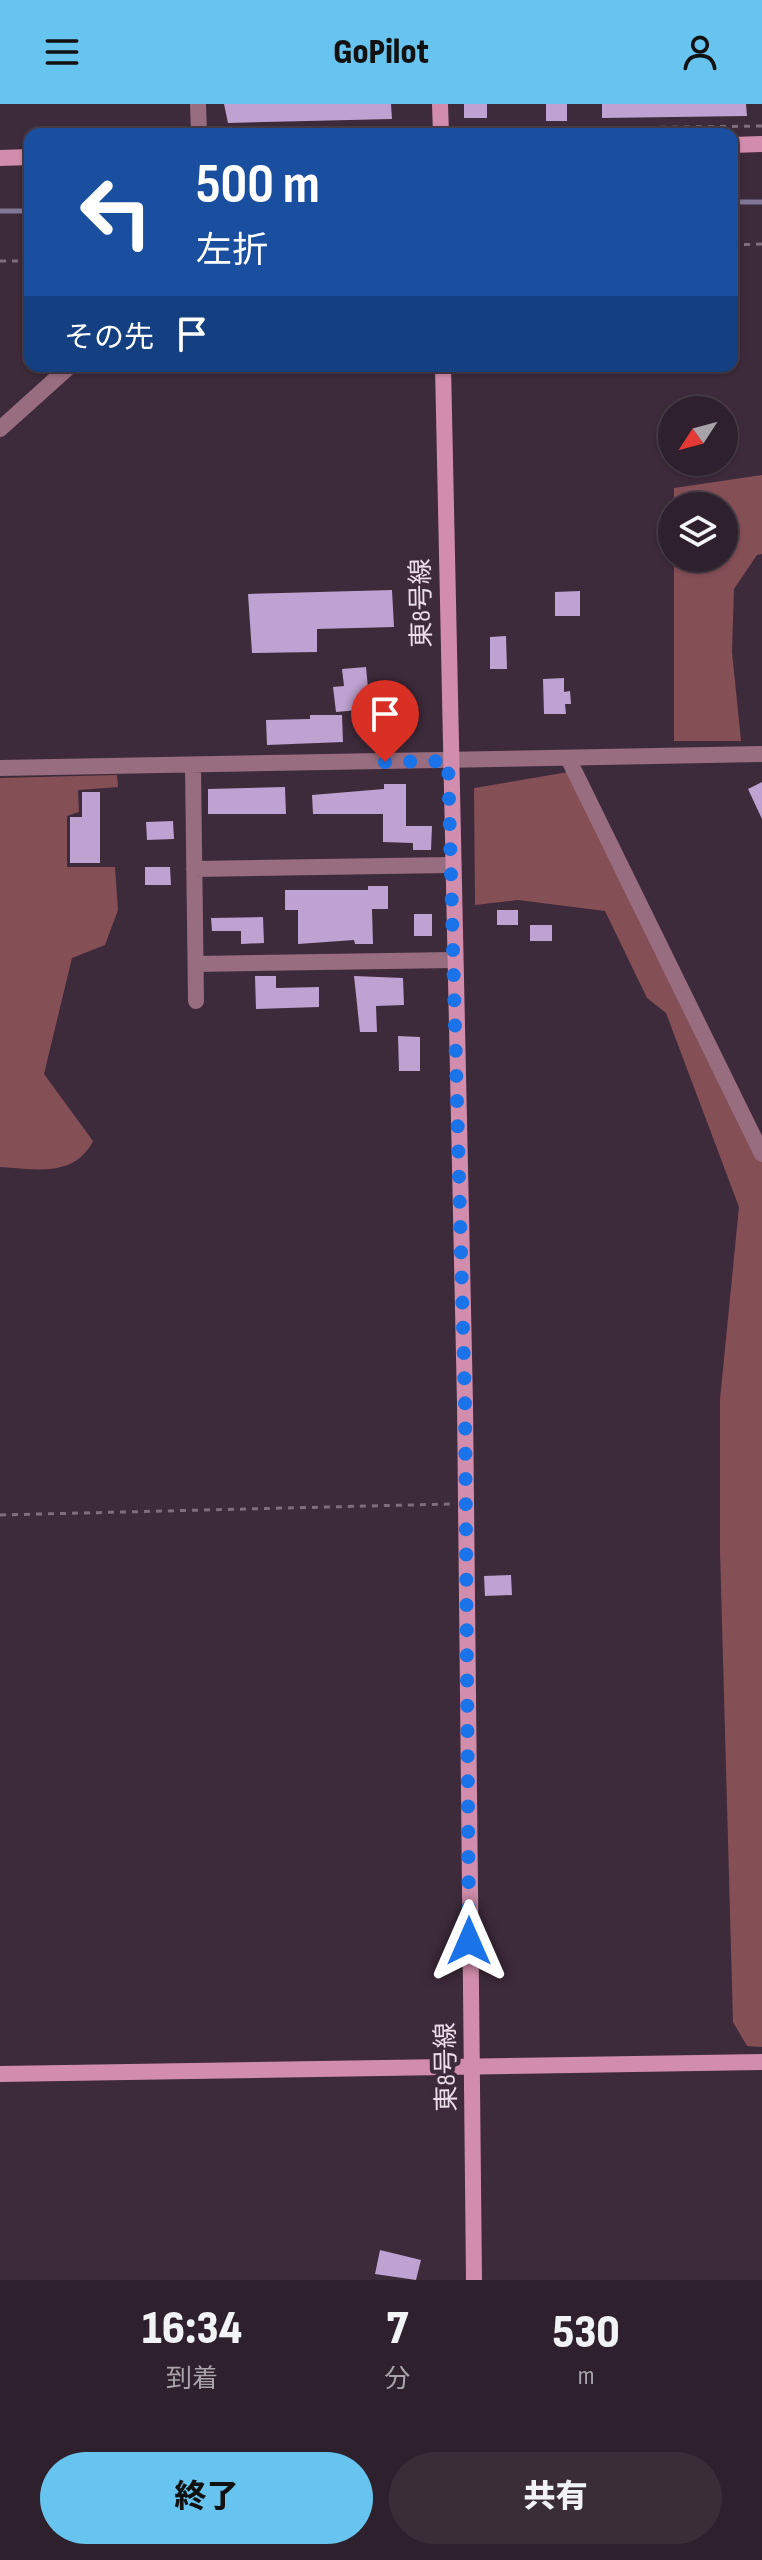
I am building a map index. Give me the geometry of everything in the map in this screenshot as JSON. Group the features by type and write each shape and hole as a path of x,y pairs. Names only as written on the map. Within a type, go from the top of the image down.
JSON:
{"street":[{"path":"198,104 199,128"},
{"path":"440,104 441,128"},
{"path":"738,145 762,144"},
{"path":"0,158 24,157"},
{"path":"0,429 63,372"},
{"name":"東8号線","path":"443,372 448,761 466,1504 474,2280"},
{"path":"0,768 193,767 762,754"},
{"path":"568,758 762,1154"},
{"path":"193,767 196,1001"},
{"path":"194,869 451,865"},
{"path":"196,964 454,960"},
{"path":"0,2074 762,2062"}],"path":[{"path":"611,128 762,126"},
{"path":"738,245 762,244"},
{"path":"0,261 24,261"},
{"path":"0,1515 466,1504"}],"shaded area":[{"path":"762,475 762,554 757,555 734,589 732,652 741,741 674,741 674,572 738,572 738,492 674,492 674,488"},
{"path":"574,771 762,1154 762,2047 747,2046 733,2022 720,1551 720,1399 739,1207 666,1013 647,998 605,911 518,900 475,905 474,788"},
{"path":"117,775 118,787 78,790 79,812 67,816 67,867 115,867 118,910 105,945 72,958 44,1074 93,1141 85,1153 65,1166 53,1169 0,1167 0,778"}],"building":[{"path":"224,104 391,104 392,119 228,123"},
{"path":"464,104 487,104 487,118 464,118"},
{"path":"546,104 567,104 567,121 546,121"},
{"path":"602,104 746,104 747,116 602,118"},
{"path":"392,590 394,627 317,629 317,652 252,653 248,594"},
{"path":"580,591 580,616 555,616 555,592"},
{"path":"506,636 507,669 490,669 490,637"},
{"path":"366,667 370,709 336,712 333,687 344,686 342,669"},
{"path":"564,678 564,692 570,691 571,704 565,704 566,714 544,714 543,679"},
{"path":"310,715 342,715 343,742 267,745 266,720 310,719"},
{"path":"762,782 762,819 748,789"},
{"path":"384,784 406,784 406,826 432,826 431,850 413,850 413,843 383,842 383,814 313,814 312,795 384,789"},
{"path":"285,787 286,814 208,814 208,789"},
{"path":"82,792 100,792 100,863 70,863 70,817 82,817"},
{"path":"173,821 174,839 147,840 146,822"},
{"path":"145,867 170,867 171,885 145,885"},
{"path":"368,886 388,886 388,909 372,909 373,944 355,944 354,940 298,944 298,910 285,910 285,890 368,890"},
{"path":"497,910 518,910 518,925 497,925"},
{"path":"414,914 432,914 432,936 414,936"},
{"path":"263,917 264,943 241,944 241,931 212,931 211,918"},
{"path":"530,925 552,925 552,941 530,941"},
{"path":"255,976 276,976 276,988 319,987 319,1007 256,1009"},
{"path":"354,976 403,978 404,1005 376,1006 377,1032 360,1032"},
{"path":"398,1036 420,1037 420,1071 399,1071"},
{"path":"511,1575 512,1595 485,1596 484,1576"},
{"path":"380,2250 421,2260 416,2280 375,2274"}],"waterway":[{"path":"738,202 762,202"},
{"path":"0,211 24,211"}],"route":[{"path":"385,762 448,761 465,1403 469,1941"}]}
